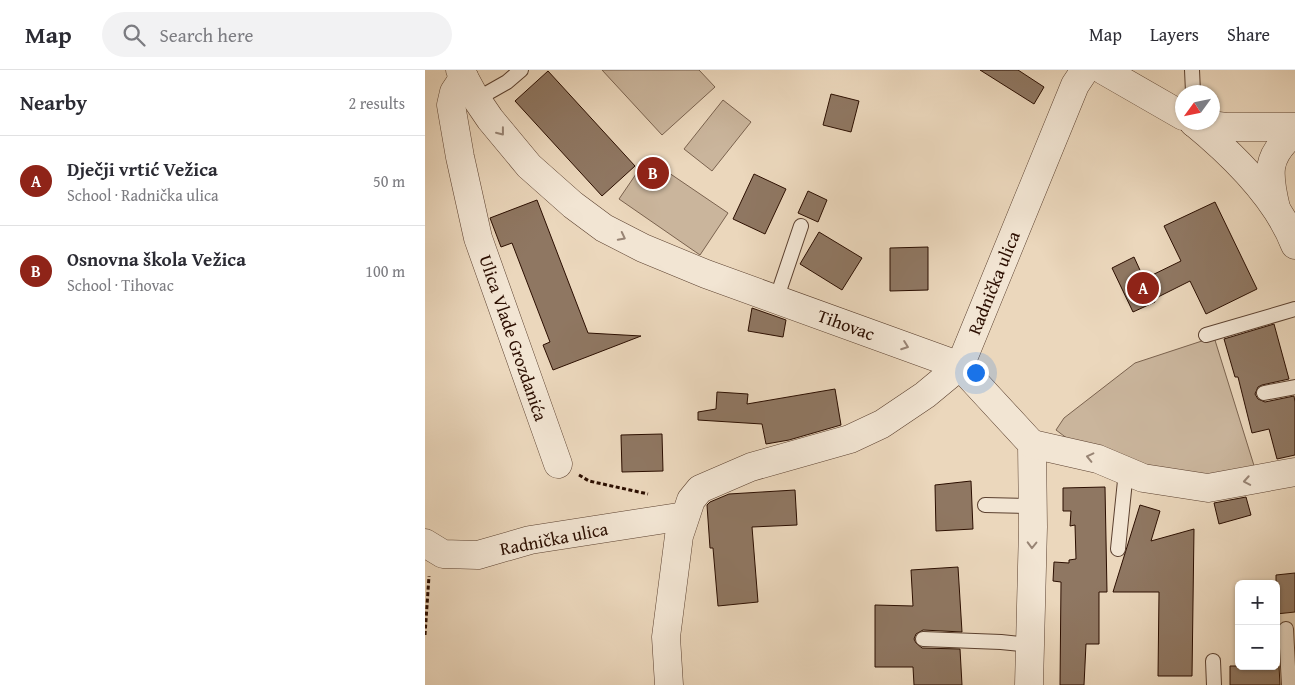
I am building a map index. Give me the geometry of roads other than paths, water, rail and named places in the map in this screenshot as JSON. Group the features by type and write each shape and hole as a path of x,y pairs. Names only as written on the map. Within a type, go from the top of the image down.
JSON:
{"street":[{"name":"Radnička ulica","path":"669,685 666,637 679,536 691,500 700,489 751,467 850,439 883,424 925,395 960,366 1075,85 1085,70"},
{"path":"1103,70 1175,111"},
{"name":"Tihovac","path":"467,82 502,134 529,166 573,205 604,228 643,248 706,274 960,366 1031,444"},
{"name":"Ulica Vlade Grozdanića","path":"467,82 454,92 451,105 458,150 478,238 558,464"},
{"path":"1220,126 1291,129"},
{"path":"1255,183 1255,165 1261,149 1270,137 1291,129"},
{"path":"1276,208 1270,169 1275,153 1291,129"},
{"path":"1201,130 1237,163 1276,208 1295,246"},
{"path":"1029,685 1033,506 1031,444 1098,458 1143,478 1208,488 1295,472"},
{"name":"Radnička ulica","path":"427,545 443,554 478,555 530,540 685,516"}],"lane":[{"path":"467,82 507,82 521,70"},
{"path":"1192,70 1193,85"},
{"path":"777,300 801,226"},
{"path":"1205,335 1295,309"},
{"path":"1264,393 1295,387"},
{"path":"1118,549 1126,471"},
{"path":"985,505 1033,506"},
{"path":"1286,629 1289,685"},
{"path":"923,639 1030,645"},
{"path":"1213,661 1214,685"}],"place":[{"name":"Osnovna škola Vežica","path":"653,173"},
{"name":"Dječji vrtić Vežica","path":"1143,288"}]}
